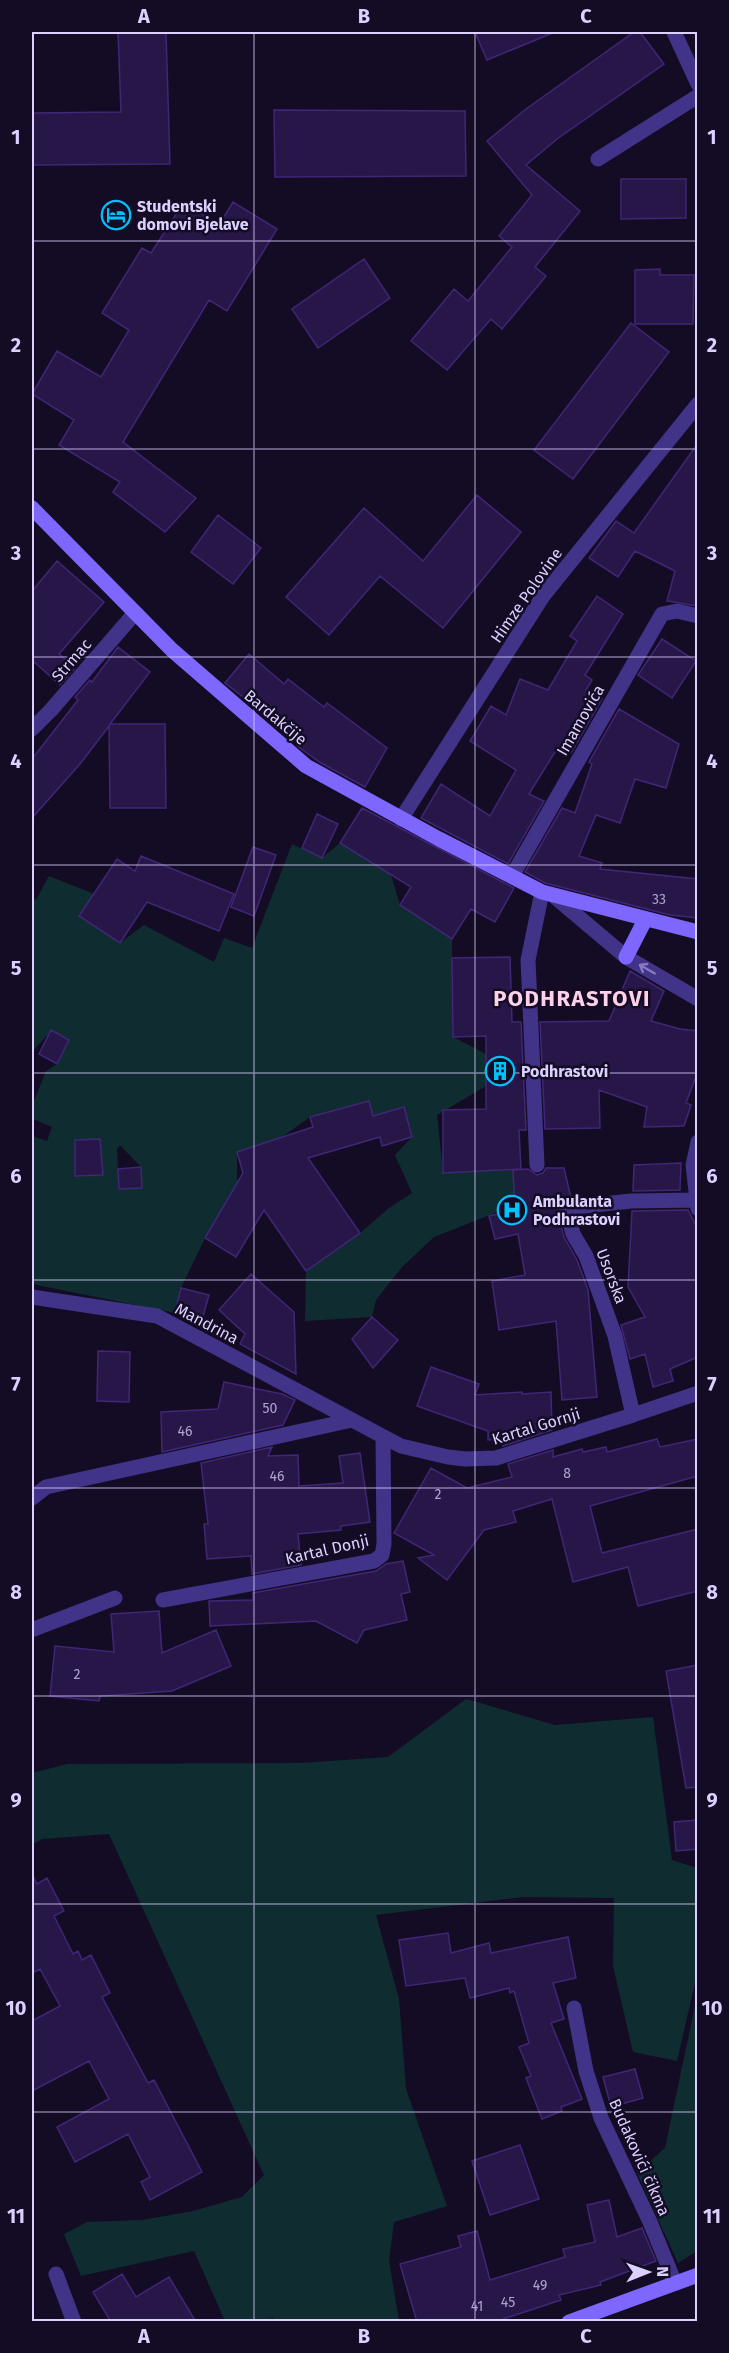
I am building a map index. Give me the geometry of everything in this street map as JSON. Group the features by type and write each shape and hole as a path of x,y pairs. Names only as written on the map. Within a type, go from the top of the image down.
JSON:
{"street":[{"path":"674,32 698,84"},
{"path":"598,159 698,96"},
{"name":"Himze Polovine","path":"401,819 543,596 698,404"},
{"name":"Bardakčije","path":"32,508 188,664 306,766 401,819 549,895 626,957 698,999"},
{"name":"Imamovića","path":"512,876 662,614 677,611 698,616"},
{"name":"Strmac","path":"32,729 135,613"},
{"path":"537,1165 528,960 549,895"},
{"name":"Bardakčije","path":"549,895 698,932"},
{"path":"626,957 645,920"},
{"path":"697,1204 695,1165 698,1142"},
{"name":"Usorska","path":"633,1415 615,1336 586,1256 573,1234 566,1208 631,1201 697,1204"},
{"name":"Mandrina","path":"32,1297 157,1316 352,1420"},
{"name":"Kartal Gornji","path":"352,1420 383,1437 418,1451 448,1457 484,1459 496,1458 698,1393"},
{"path":"32,1498 46,1487 352,1420"},
{"name":"Kartal Donji","path":"163,1600 374,1561 382,1554 384,1544 383,1437"},
{"path":"32,1628 115,1598"},
{"name":"Budakovići čikma","path":"574,2008 586,2071 601,2118 650,2222 675,2283"},
{"path":"56,2274 74,2322"},
{"path":"569,2322 698,2275"}],"green space":[{"path":"340,843 391,875 400,905 452,939 453,1037 486,1054 486,1086 437,1115 443,1172 513,1170 515,1205 434,1237 402,1267 376,1300 372,1317 305,1321 306,1271 412,1193 395,1155 412,1137 404,1108 374,1116 368,1101 310,1117 282,1137 237,1152 237,1183 205,1238 181,1288 175,1313 32,1284 32,1136 47,1141 52,1127 33,1119 32,1121 32,1106 46,1071 57,1064 69,1040 51,1031 32,1052 32,898 36,900 49,876 94,894 80,916 120,943 144,925 214,962 224,938 252,948 292,844 322,858","holes":["120,1145 141,1167 142,1188 119,1189 117,1149"]},
{"path":"466,1699 555,1725 653,1717 672,1860 697,1868 697,1974 677,2061 633,2052 613,1966 614,1898 523,1897 376,1915 399,1999 406,2089 447,2206 394,2222 389,2261 399,2321 275,2322 273,2318 259,2321 225,2321 194,2251 81,2276 64,2234 87,2222 143,2220 193,2211 242,2197 264,2175 109,1834 42,1839 32,1845 32,1773 67,1764 301,1763 388,1757"},
{"path":"697,1996 697,2251 678,2263 637,2173 665,2148"}],"building":[{"path":"118,32 166,32 170,164 32,165 32,113 121,112"},
{"path":"475,32 555,32 487,60"},
{"path":"634,32 640,32 664,64 557,139 526,165 580,211 535,267 546,276 502,329 491,319 447,370 411,341 454,289 468,301 512,247 499,236 532,195 487,141 526,109"},
{"path":"274,110 465,111 466,176 275,177"},
{"path":"621,179 686,179 686,218 621,219"},
{"path":"184,202 219,225 233,202 277,229 227,311 209,300 123,442 196,498 165,532 113,492 120,482 59,445 74,420 32,394 57,351 101,377 129,330 102,313 142,248 151,253"},
{"path":"364,259 390,298 318,348 292,309"},
{"path":"660,269 660,275 694,275 693,324 635,324 635,270"},
{"path":"631,323 669,352 573,479 534,450"},
{"path":"698,443 698,606 667,601 675,571 635,551 618,577 589,558 616,521 634,533"},
{"path":"477,495 521,532 443,628 380,576 329,635 286,597 364,508 423,561"},
{"path":"218,515 261,548 233,584 191,552"},
{"path":"57,561 104,602 59,654 75,668 60,685 32,660 32,591"},
{"path":"597,596 623,614 585,675 592,680 586,690 602,699 571,753 558,747 529,794 544,801 508,864 421,818 441,784 490,816 516,770 470,741 491,706 506,715 520,679 548,690 577,641 570,636"},
{"path":"662,639 696,661 672,698 638,675"},
{"path":"118,647 150,672 110,724 165,724 166,808 110,808 109,726 80,764 32,818 32,759 78,700 75,697 90,680 92,682"},
{"path":"249,654 284,684 288,679 324,707 327,703 387,748 365,787 321,763 300,748 297,745 300,741 225,683"},
{"path":"619,709 679,744 666,788 635,779 620,823 596,815 579,856 602,863 600,869 698,879 698,918 670,915 545,883 525,872 562,808 575,813 592,764 589,762"},
{"path":"362,808 514,888 495,922 471,909 452,939 400,905 411,887 340,843"},
{"path":"317,814 338,824 322,858 302,848"},
{"path":"253,847 276,855 254,916 231,907"},
{"path":"141,856 234,894 219,931 147,902 120,943 79,916 117,859 135,871"},
{"path":"510,957 512,1022 521,1022 526,1130 519,1130 521,1169 443,1173 443,1110 486,1109 486,1036 453,1037 452,958"},
{"path":"630,971 664,991 651,1021 698,1031 698,1071 686,1103 691,1105 684,1126 644,1127 647,1107 599,1090 600,1128 545,1129 540,1022 609,1021"},
{"path":"51,1030 69,1040 57,1064 39,1054"},
{"path":"369,1101 373,1116 404,1107 412,1137 382,1146 380,1137 308,1158 360,1233 306,1271 264,1210 236,1257 205,1238 243,1173 237,1152 313,1127 310,1117"},
{"path":"100,1139 103,1175 75,1176 75,1140"},
{"path":"681,1163 680,1190 633,1191 634,1165"},
{"path":"141,1167 142,1188 119,1189 118,1169"},
{"path":"546,1168 564,1168 571,1198 559,1201 557,1211 564,1237 577,1260 588,1290 597,1397 562,1400 556,1321 499,1330 492,1281 525,1275 518,1234 495,1239 489,1216 515,1210 513,1170 528,1169 537,1175 543,1173"},
{"path":"688,1210 698,1229 698,1357 670,1369 673,1381 653,1387 645,1354 630,1359 621,1325 645,1317 628,1287 632,1211"},
{"path":"251,1274 294,1312 296,1374 240,1344 245,1334 219,1310"},
{"path":"181,1288 209,1295 202,1320 175,1313"},
{"path":"372,1317 398,1340 373,1368 352,1339"},
{"path":"98,1351 130,1352 129,1402 97,1401"},
{"path":"431,1367 479,1384 475,1395 551,1392 552,1430 503,1446 501,1439 488,1440 488,1431 417,1406"},
{"path":"224,1382 282,1394 295,1400 283,1425 162,1452 161,1412 218,1409"},
{"path":"657,1439 660,1447 698,1439 698,1476 590,1506 602,1553 698,1529 698,1591 638,1606 628,1567 573,1582 552,1499 513,1511 516,1522 484,1530 447,1580 418,1558 434,1555 394,1533 431,1468 467,1488 512,1477 508,1464 553,1450 553,1457 582,1449 583,1452 606,1447 607,1452"},
{"path":"272,1447 268,1456 298,1455 299,1486 343,1483 339,1456 360,1453 370,1522 341,1526 341,1530 298,1534 301,1565 252,1574 251,1556 207,1559 204,1524 208,1524 201,1463"},
{"path":"403,1561 410,1592 401,1594 407,1620 364,1630 357,1643 316,1621 210,1626 209,1601 253,1600 253,1593 376,1571 386,1564"},
{"path":"159,1611 162,1653 216,1630 231,1666 172,1691 100,1696 99,1701 50,1696 55,1646 114,1652 111,1614"},
{"path":"698,1665 698,1787 686,1788 666,1671"},
{"path":"698,1820 698,1849 676,1851 674,1822"},
{"path":"32,1874 37,1884 47,1878 64,1911 54,1916 73,1954 78,1951 82,1960 91,1955 110,1993 102,1997 148,2083 154,2080 202,2172 150,2200 141,2182 150,2177 128,2134 75,2162 57,2127 109,2099 89,2061 32,2091 32,2021 60,2006 40,1969 32,1973"},
{"path":"448,1933 451,1953 489,1943 491,1953 568,1937 576,1978 553,1983 564,2019 551,2023 582,2099 561,2107 562,2111 542,2119 526,2078 531,2076 519,2047 529,2043 514,1991 510,1993 509,1988 470,1998 465,1978 406,1986 399,1940"},
{"path":"635,2069 643,2098 611,2107 603,2077"},
{"path":"520,2145 539,2199 490,2215 472,2161"},
{"path":"609,2200 617,2237 642,2228 656,2261 600,2282 601,2285 559,2295 561,2300 494,2322 417,2322 400,2264 461,2247 458,2236 477,2231 490,2280 565,2257 563,2249 595,2242 587,2205"},
{"path":"122,2274 136,2297 169,2277 196,2322 111,2322 93,2292"}],"place":[{"name":"Studentski domovi Bjelave","path":"116,215"},
{"name":"Podhrastovi","path":"500,1071"},
{"name":"Ambulanta Podhrastovi","path":"512,1210"}],"district":[{"name":"PODHRASTOVI","path":"572,998"}]}
